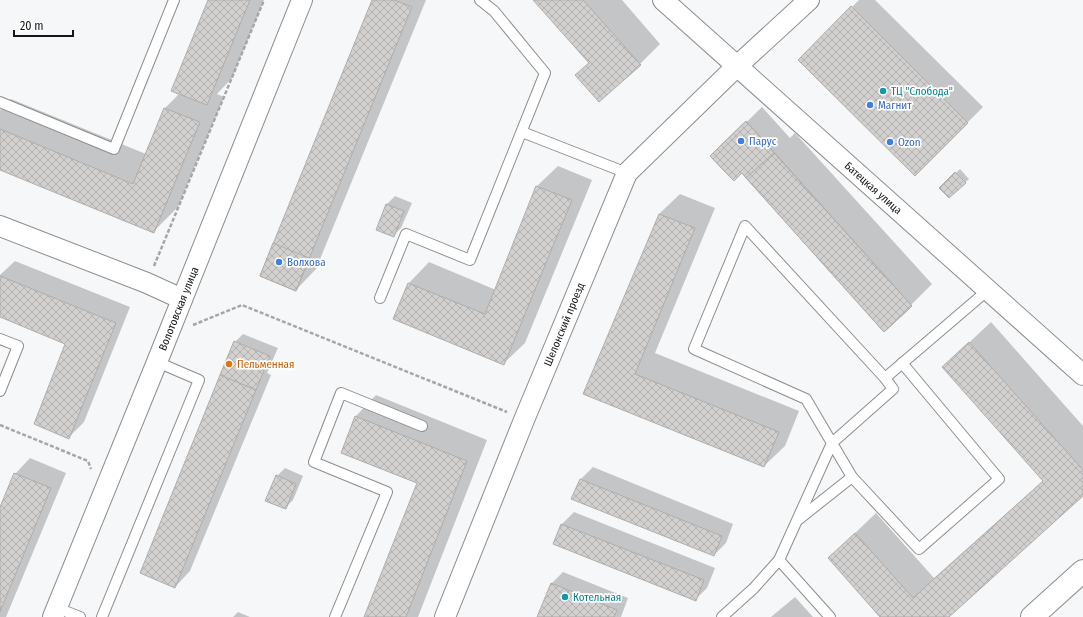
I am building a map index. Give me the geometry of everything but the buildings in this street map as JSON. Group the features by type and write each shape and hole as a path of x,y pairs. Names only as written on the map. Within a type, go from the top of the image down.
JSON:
{"street":[{"name":"Волотовская улица","path":"55,612 158,362 302,0"},
{"name":"Батецкая улица","path":"663,0 1083,375"},
{"name":"Шелонский проезд","path":"445,617 524,420 627,173 737,66 810,0"},
{"path":"0,226 147,283 182,299"},
{"path":"1032,617 1083,571"}],"lane":[{"path":"0,102 114,149 174,0"},
{"path":"380,298 406,234 470,260 545,73 494,11 480,0"},
{"path":"522,132 627,173"},
{"path":"722,617 754,588 778,560 832,443 893,389 885,378 745,226 694,350 806,399 832,443 852,477 919,549 999,479 902,363"},
{"path":"885,378 988,290"},
{"path":"0,339 18,346 0,391"},
{"path":"102,617 198,380 158,362"},
{"path":"335,617 387,492 314,462 341,393 422,426"},
{"path":"797,521 852,477"},
{"path":"778,560 830,617"},
{"path":"55,612 80,617"}],"path":[{"path":"147,283 264,0"},
{"path":"194,326 242,305 524,420"},
{"path":"0,425 88,461 103,495"}],"place":[{"name":"ТЦ \"Слобода\"","path":"883,91"},
{"name":"Магнит","path":"870,105"},
{"name":"Парус","path":"741,141"},
{"name":"Ozon","path":"890,142"},
{"name":"Волхова","path":"279,262"},
{"name":"Пельменная","path":"229,364"},
{"name":"Котельная","path":"565,597"}]}
